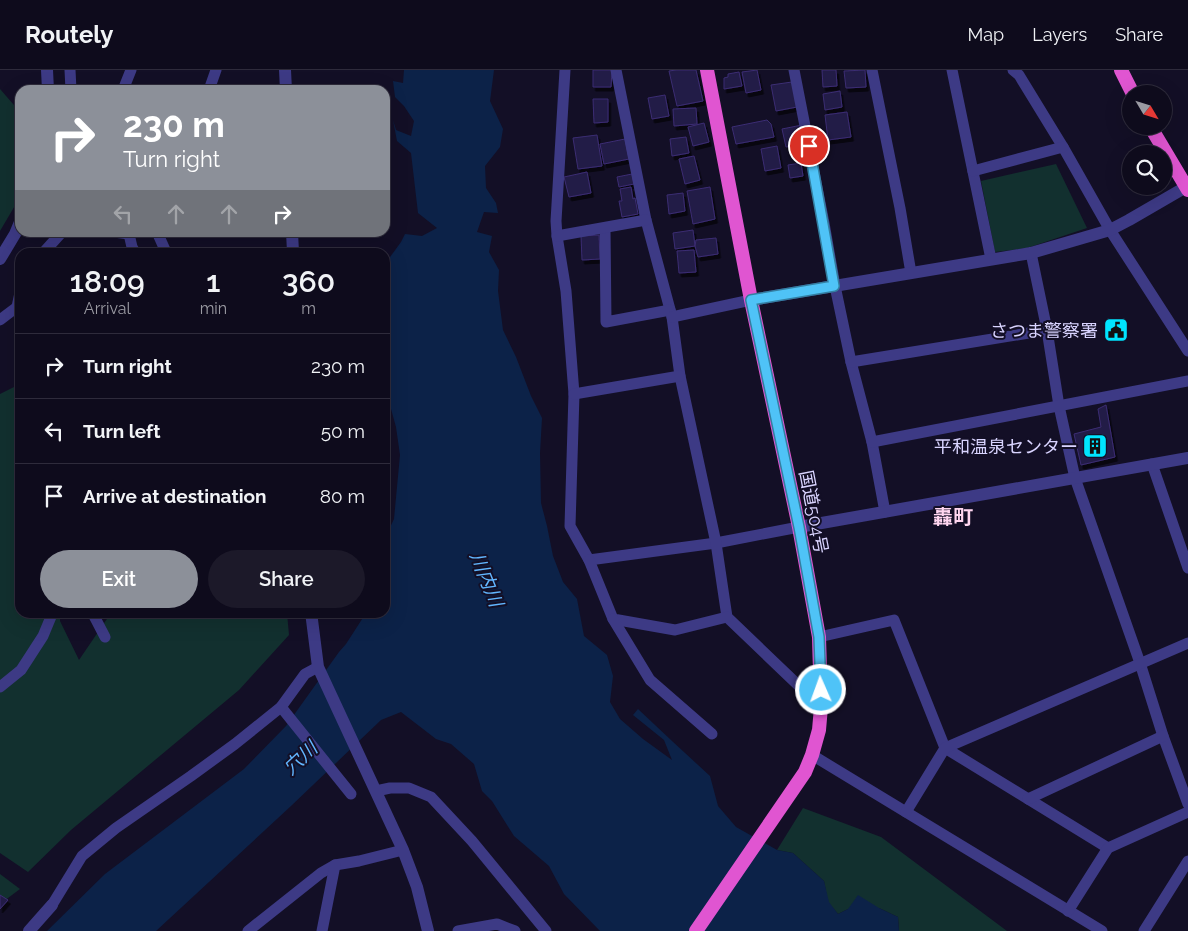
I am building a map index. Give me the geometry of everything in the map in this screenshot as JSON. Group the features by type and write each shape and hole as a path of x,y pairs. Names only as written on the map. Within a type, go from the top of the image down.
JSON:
{"highway":[{"name":"国道504号","path":"696,931 805,772 819,730 822,707 819,637 799,527 751,300 707,70"},
{"path":"1120,70 1128,85"},
{"path":"1155,135 1187,189"}],"street":[{"path":"47,70 48,85"},
{"path":"70,70 71,85"},
{"path":"125,85 131,70"},
{"path":"211,85 216,70"},
{"path":"286,70 286,85"},
{"path":"565,70 556,221 566,291 574,394 570,526 589,560 613,619 650,680 712,734"},
{"path":"616,70 646,220 671,314 680,376 716,543 727,617 822,707"},
{"path":"794,70 824,223 834,286 872,442 885,512"},
{"path":"872,70 911,273"},
{"path":"952,70 991,259"},
{"path":"1015,70 1063,147 1110,230 1188,350"},
{"path":"973,171 1063,147"},
{"path":"604,228 606,322 671,314 1031,252 1110,230 1187,189"},
{"path":"557,236 646,220"},
{"path":"0,260 15,234"},
{"path":"48,248 58,237"},
{"path":"1031,252 1074,478 1188,804"},
{"path":"0,320 15,309"},
{"path":"0,329 11,319 15,311"},
{"path":"851,362 1047,330"},
{"path":"574,394 680,376"},
{"path":"872,442 1188,381"},
{"path":"589,560 716,543 1188,458"},
{"path":"1152,464 1185,554 1188,568"},
{"path":"613,619 675,630 727,617"},
{"path":"0,687 21,670 44,636 50,618"},
{"path":"95,618 105,637"},
{"path":"312,618 318,667 403,850 418,887 428,931"},
{"path":"819,637 894,620 945,748 1108,848"},
{"path":"906,812 945,748 1188,643"},
{"path":"29,931 52,905 82,856 116,828 284,710 305,674 318,667"},
{"path":"284,710 351,794"},
{"path":"1028,799 1163,736"},
{"path":"812,755 1102,931"},
{"path":"376,791 390,788 409,788 431,797 472,841 546,931"},
{"path":"1068,910 1108,848 1188,812"},
{"path":"248,931 320,873 334,865 403,850"},
{"path":"1144,931 1188,861"},
{"path":"322,931 334,865"},
{"path":"458,931 496,924 515,931"}],"green space":[{"path":"0,89 15,106 15,206 0,231"},
{"path":"1056,164 1087,228 1027,248 995,252 981,181"},
{"path":"15,386 15,618 60,618 79,660 108,618 287,618 289,635 239,690 71,830 28,872 0,853 0,394"},
{"path":"803,808 881,837 1007,931 899,931 898,917 879,908 848,909 838,914 828,902 824,881 793,853 777,850"},
{"path":"0,874 20,889 0,904"}],"water":[{"path":"404,70 494,70 490,101 503,129 500,147 485,166 486,188 496,203 498,213 484,212 477,232 492,236 489,252 499,270 498,291 503,330 542,418 540,453 541,503 553,556 563,582 577,599 584,636 607,655 613,676 610,702 620,719 672,760 664,740 633,715 638,709 710,776 718,806 736,827 777,850 793,853 824,881 829,902 838,914 848,909 858,895 898,917 899,931 600,931 564,894 549,866 514,836 492,801 482,791 474,764 451,744 436,739 401,712 381,720 156,931 47,931 105,874 244,769 286,726 363,618 390,618 390,527 394,519 400,455 396,427 390,405 390,257 405,234 422,236 437,228 418,213 411,153 397,141 393,120 396,130 411,136 414,121 395,97 393,81 403,83"}],"building":[{"path":"593,70 612,70 611,87 593,87"},
{"path":"696,70 703,101 677,106 669,71"},
{"path":"757,70 761,90 746,93 742,72"},
{"path":"822,70 836,70 837,86 823,87"},
{"path":"865,70 866,87 846,88 844,71"},
{"path":"739,72 742,86 724,89 724,78 728,77 728,74"},
{"path":"792,82 797,107 776,111 771,85"},
{"path":"840,91 842,107 825,110 823,94"},
{"path":"665,95 669,116 652,119 648,98"},
{"path":"593,99 608,99 608,122 594,123"},
{"path":"696,108 697,124 674,126 673,109"},
{"path":"847,112 851,137 828,140 825,115"},
{"path":"767,120 771,124 774,137 736,144 732,127"},
{"path":"704,123 709,142 693,146 688,127"},
{"path":"802,125 805,144 786,147 782,129"},
{"path":"597,135 602,166 578,169 573,138"},
{"path":"686,137 689,153 672,156 670,139"},
{"path":"625,139 629,159 604,164 600,144"},
{"path":"777,146 781,168 765,171 761,149"},
{"path":"694,156 700,180 685,184 679,159"},
{"path":"801,163 803,176 790,178 788,165"},
{"path":"587,172 591,193 569,197 564,177"},
{"path":"632,174 634,184 619,187 617,177"},
{"path":"631,187 638,214 622,217 619,201 622,201 620,189"},
{"path":"710,187 715,219 693,224 687,191"},
{"path":"683,193 685,211 669,214 667,195"},
{"path":"693,230 695,246 675,249 673,233"},
{"path":"599,235 600,259 582,260 581,236"},
{"path":"716,238 718,254 698,257 695,246 696,240"},
{"path":"694,250 696,272 679,273 677,251"},
{"name":"平和温泉センター","path":"1106,405 1115,457 1081,465 1074,434 1101,427 1098,409"},
{"path":"0,895 8,900 0,909"}],"place":[{"name":"さつま警察署","path":"1116,330"},
{"name":"平和温泉センター","path":"1095,446"}],"district":[{"name":"轟町","path":"953,517"}],"route":[{"path":"809,146 834,286 751,300 799,527 819,637 821,690"}],"water label":[{"name":"川内川","path":"487,579"},
{"name":"穴川","path":"300,758"}]}
